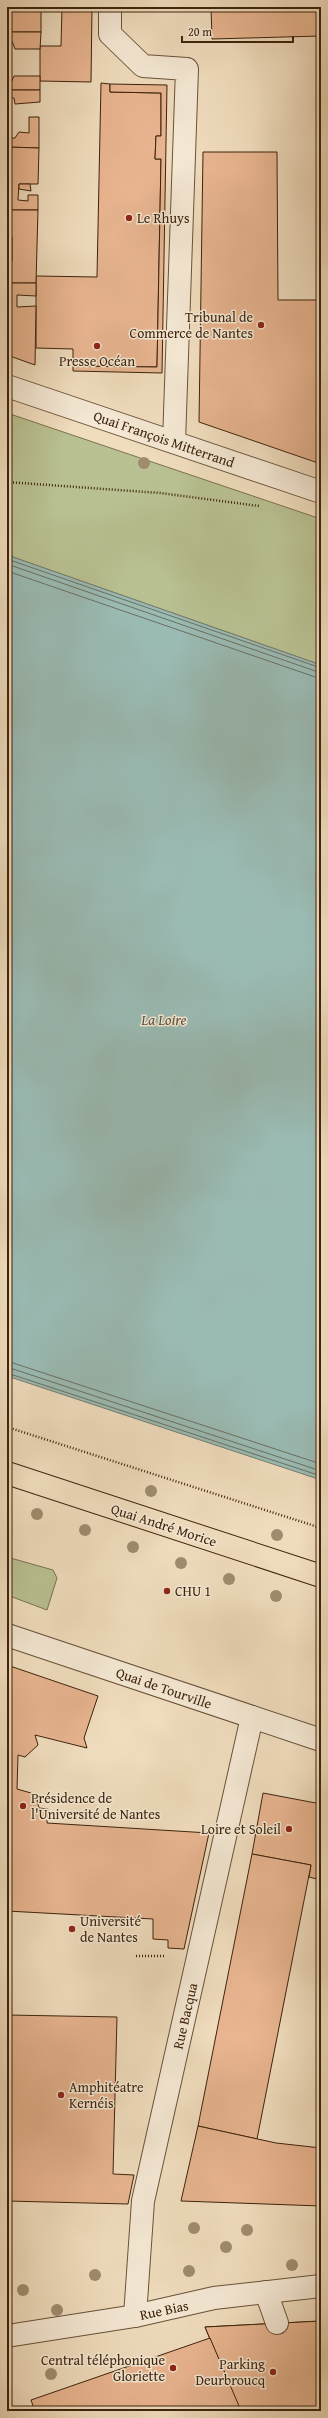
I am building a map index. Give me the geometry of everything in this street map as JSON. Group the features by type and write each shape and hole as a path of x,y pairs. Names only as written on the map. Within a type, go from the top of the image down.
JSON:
{"main road":[{"name":"Quai André Morice","path":"7,1474 321,1576"}],"street":[{"path":"110,7 110,34 143,66 187,69 174,442"},
{"name":"Quai François Mitterrand","path":"7,386 321,492"},
{"name":"Quai de Tourville","path":"7,1635 321,1740"},
{"name":"Rue Bacqua","path":"135,2316 144,2201 252,1717"},
{"name":"Rue Bias","path":"7,2336 135,2316 214,2298 321,2286"},
{"path":"266,2292 277,2323"}],"path":[{"path":"7,482 160,493 252,506 265,505"},
{"path":"7,1427 321,1528"},
{"path":"136,1956 144,1956"}],"green space":[{"path":"7,413 321,519 321,665 7,555"},
{"path":"7,1557 53,1570 57,1578 47,1610 7,1595"}],"water":[{"name":"La Loire","path":"7,555 321,665 321,1480 7,1376"}],"building":[{"path":"7,7 41,7 41,32 7,32"},
{"path":"62,7 92,7 91,82 40,81 40,46 61,46"},
{"path":"211,7 321,7 321,36 212,39"},
{"path":"7,32 41,32 40,49 15,49 12,41 9,41 7,74"},
{"path":"14,76 40,76 40,90 7,90 7,83 11,83"},
{"name":"Le Rhuys","path":"101,83 110,84 110,92 161,93 161,136 156,136 155,159 161,159 157,367 73,366 73,349 36,348 36,276 97,277"},
{"path":"110,84 167,85 162,373 73,371 73,366 157,367 161,159 155,159 156,136 161,136 161,93 110,92"},
{"path":"7,90 40,90 40,102 15,104 14,98 9,98 7,138"},
{"path":"29,117 39,117 39,148 7,147 7,138 15,138 19,132 29,133"},
{"path":"7,147 39,148 38,184 19,184 18,200 28,201 28,195 38,195 38,210 7,210"},
{"name":"Tribunal de Commerce de Nantes","path":"203,152 277,152 278,300 321,300 321,464 199,422"},
{"path":"19,184 30,184 31,191 19,189"},
{"path":"7,210 38,210 36,283 7,283 7,260 12,261 12,237 7,237"},
{"path":"7,283 36,283 36,296 17,295 17,307 36,306 35,365 7,355"},
{"name":"Présidence de l'Université de Nantes","path":"7,1665 98,1696 84,1738 87,1748 35,1735 38,1745 25,1757 18,1755 17,1789 31,1793 37,1799 39,1808 48,1809 47,1823 209,1833 184,1949 168,1948 168,1940 153,1939 153,1919 7,1911"},
{"name":"Loire et Soleil","path":"263,1793 321,1804 321,1880 309,1877 311,1865 252,1854"},
{"path":"252,1854 311,1865 257,2139 198,2126"},
{"name":"Amphitéatre Kernéis","path":"7,2015 117,2017 113,2174 134,2175 128,2204 7,2201"},
{"path":"198,2126 276,2143 321,2148 321,2206 181,2201"},
{"name":"Parking Deurbroucq","path":"321,2321 321,2411 240,2411 205,2327"},
{"name":"Parking Deurbroucq","path":"321,2321 321,2411 240,2411 205,2327"},
{"name":"Central téléphonique Gloriette","path":"210,2338 239,2406 223,2411 35,2411 31,2400"}],"place":[{"name":"Le Rhuys","path":"129,218"},
{"name":"Tribunal de Commerce de Nantes","path":"261,325"},
{"name":"Presse Océan","path":"97,346"},
{"name":"CHU 1","path":"167,1591"},
{"name":"Présidence de l'Université de Nantes","path":"23,1806"},
{"name":"Loire et Soleil","path":"289,1829"},
{"name":"Université de Nantes","path":"72,1929"},
{"name":"Amphitéatre Kernéis","path":"61,2095"},
{"name":"Central téléphonique Gloriette","path":"173,2368"},
{"name":"Parking Deurbroucq","path":"273,2372"}]}
